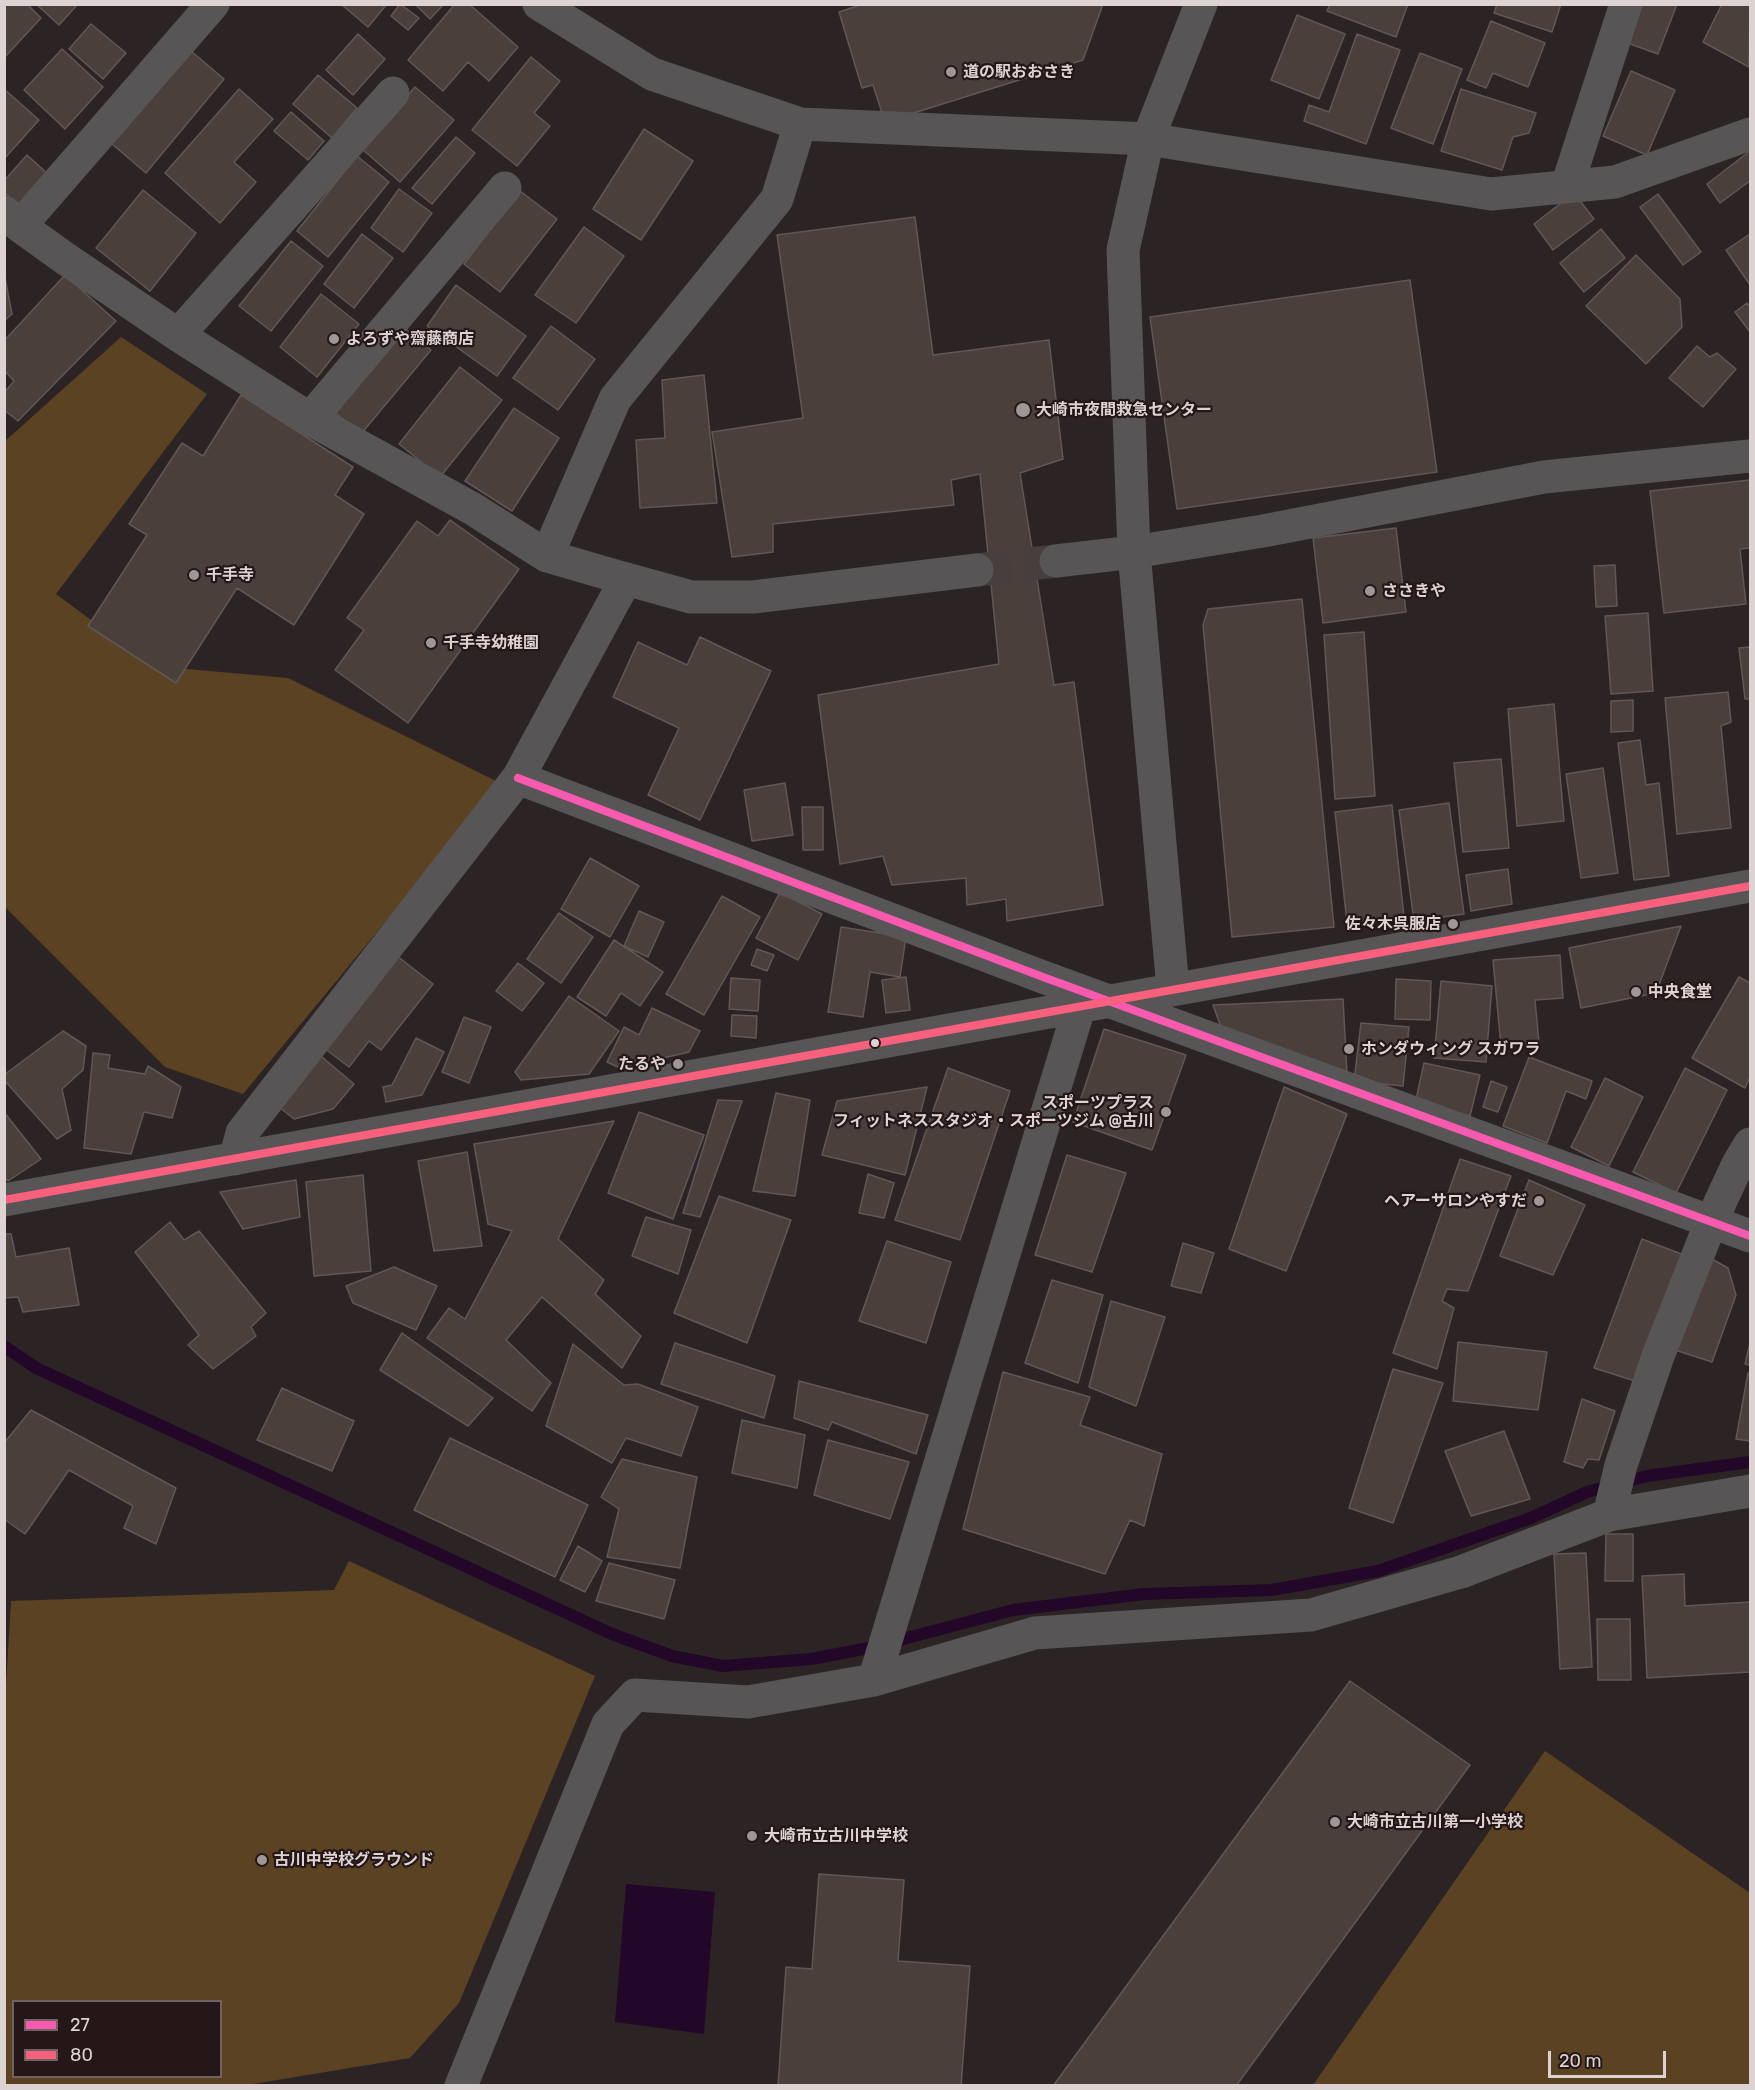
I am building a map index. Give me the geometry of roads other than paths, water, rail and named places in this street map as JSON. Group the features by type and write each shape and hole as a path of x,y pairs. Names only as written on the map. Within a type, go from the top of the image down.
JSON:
{"street":[{"path":"213,4 12,219 178,335 309,419 473,509 547,556 691,597 753,597 977,570"},
{"path":"539,4 652,74 800,124 1148,139 1491,194 1615,182 1750,134"},
{"path":"1173,989 1134,552 1123,250 1148,139 1201,4"},
{"path":"1567,186 1626,4"},
{"path":"178,335 393,93"},
{"path":"547,556 615,399 777,199 800,124"},
{"path":"309,419 505,188"},
{"path":"1056,561 1134,552 1263,531 1544,477 1750,456"},
{"path":"235,1160 242,1133 518,778 626,579"},
{"path":"518,778 1043,978 1094,1003 1750,1236"},
{"path":"4,1200 1750,886"},
{"path":"877,1669 1094,1003"},
{"path":"1610,1508 1621,1465 1658,1356 1711,1222 1750,1144"},
{"path":"461,2085 608,1724 635,1695 748,1701 1035,1633 1311,1615 1461,1572 1610,1508 1750,1491"}],"waterway":[{"path":"4,1346 36,1368 612,1634 672,1656 723,1666 811,1659 869,1648 1013,1610 1144,1594 1272,1590 1378,1571 1531,1518 1587,1492 1647,1476 1750,1462"}],"tunnel":[{"path":"977,570 1056,561"}],"place":[{"name":"道の駅おおさき","path":"951,72"},
{"name":"よろずや齋藤商店","path":"334,339"},
{"name":"大崎市夜間救急センター","path":"1023,410"},
{"name":"千手寺","path":"194,575"},
{"name":"ささきや","path":"1370,591"},
{"name":"千手寺幼稚園","path":"431,643"},
{"name":"佐々木呉服店","path":"1453,924"},
{"name":"中央食堂","path":"1636,992"},
{"name":"ホンダウィング スガワラ","path":"1349,1049"},
{"name":"たるや","path":"678,1064"},
{"name":"スポーツプラス フィットネススタジオ・スポーツジム @古川","path":"1166,1112"},
{"name":"ヘアーサロンやすだ","path":"1539,1201"},
{"name":"大崎市立古川第一小学校","path":"1335,1822"},
{"name":"大崎市立古川中学校","path":"752,1836"},
{"name":"古川中学校グラウンド","path":"262,1860"}]}
